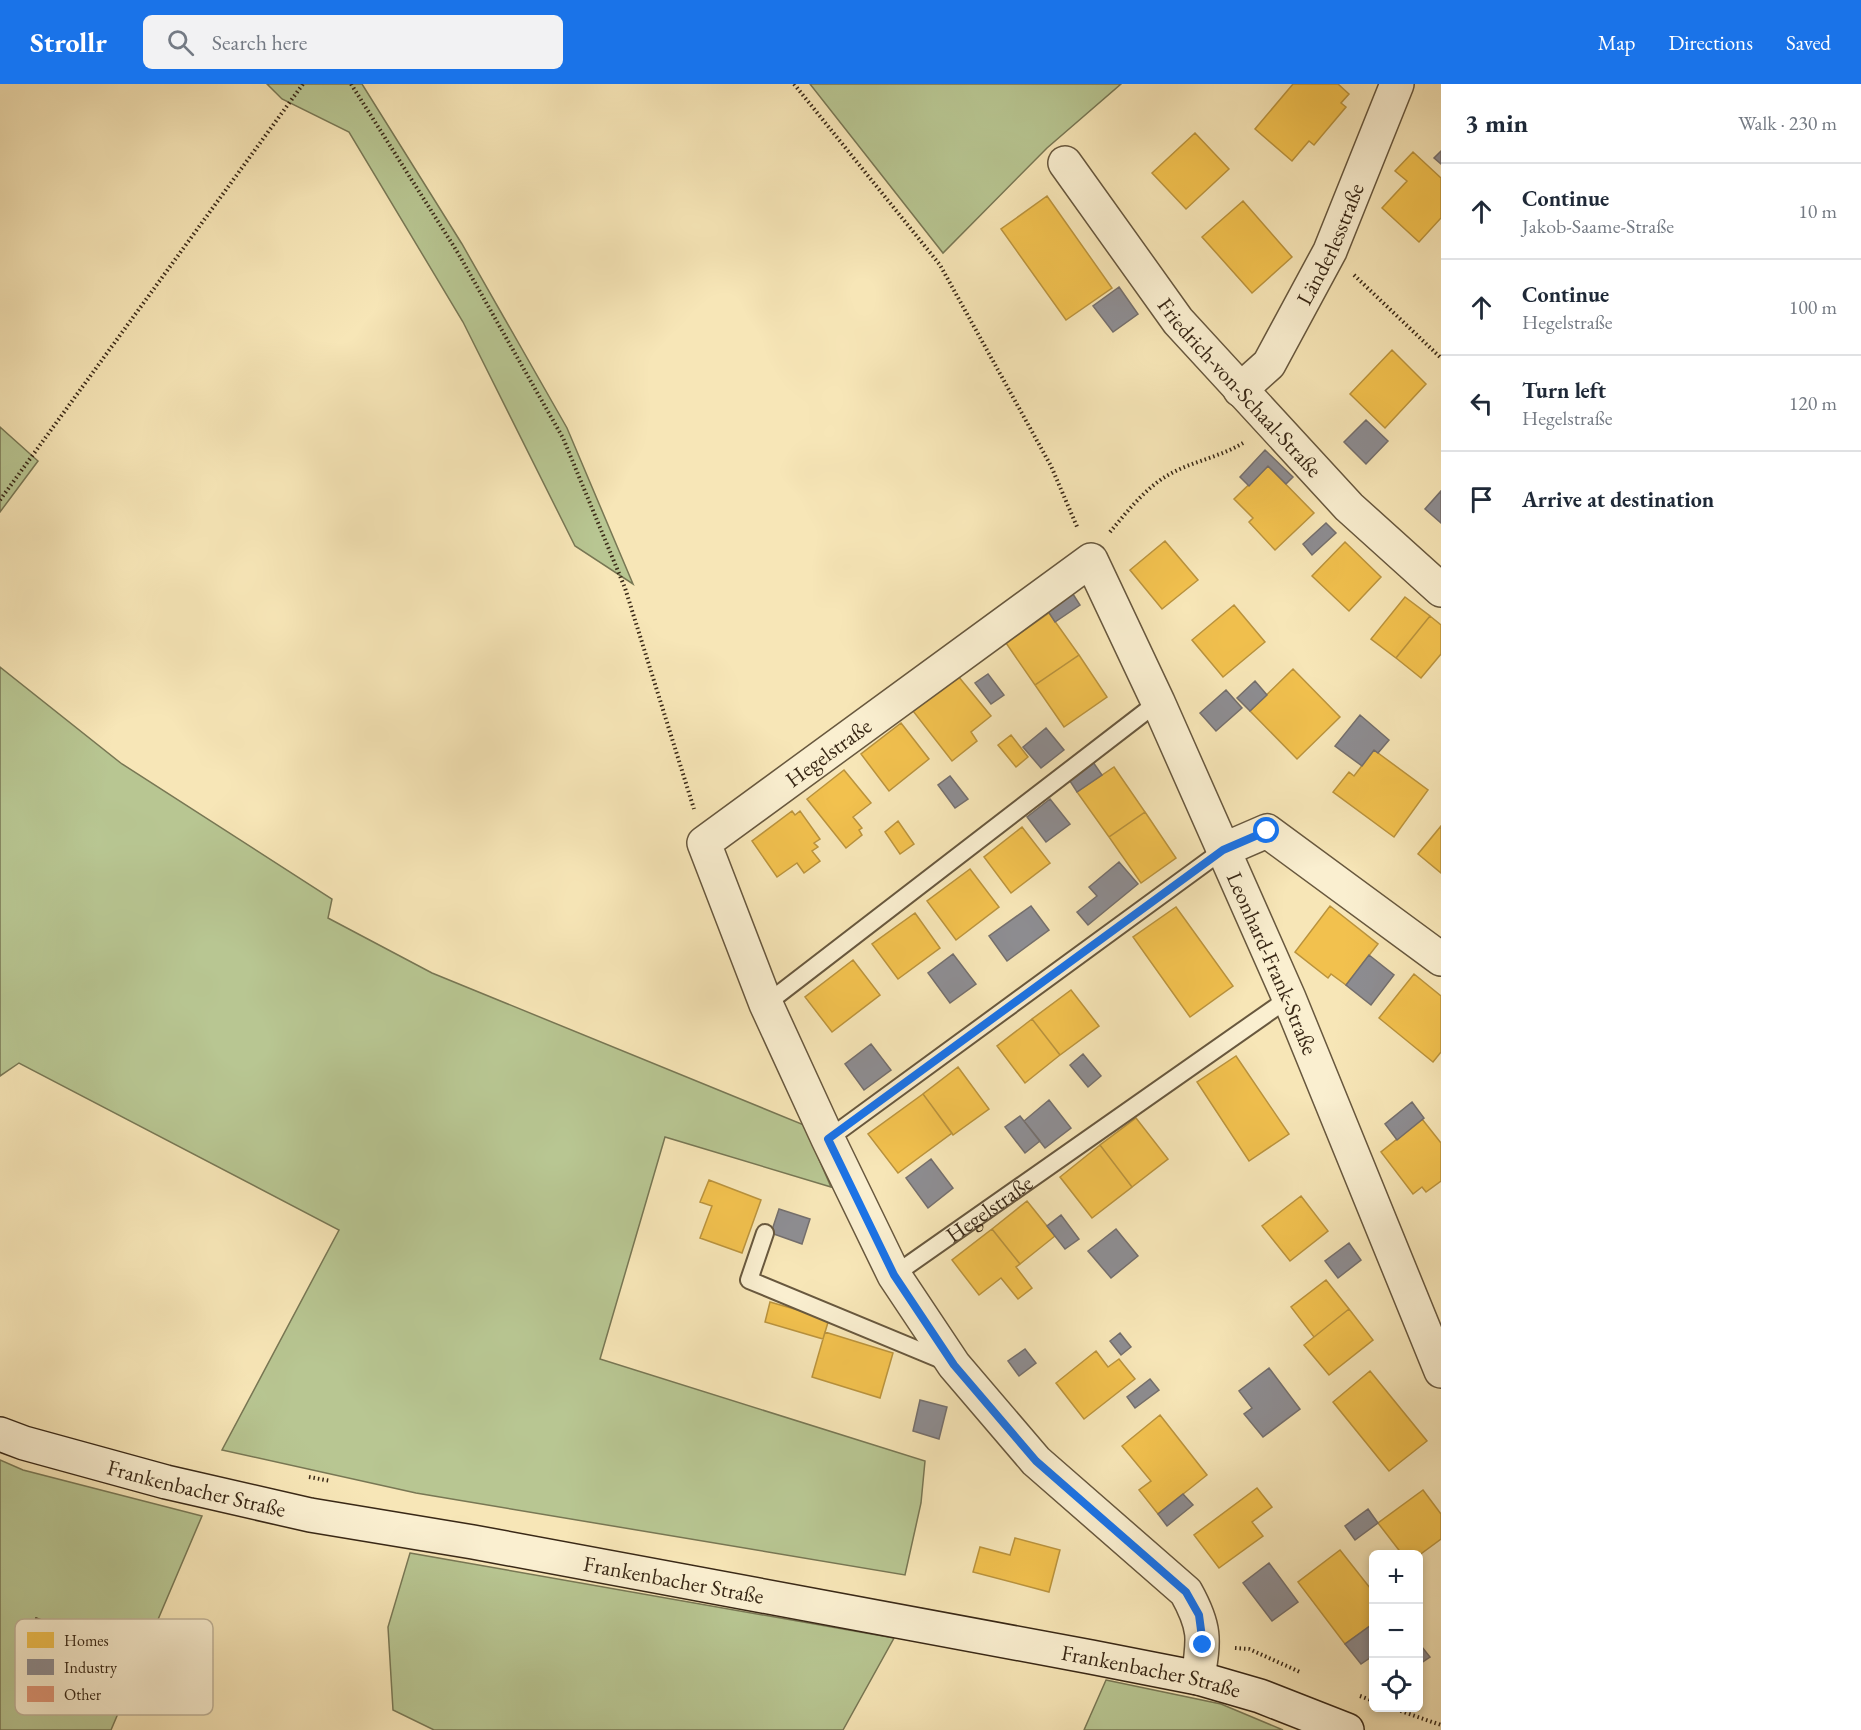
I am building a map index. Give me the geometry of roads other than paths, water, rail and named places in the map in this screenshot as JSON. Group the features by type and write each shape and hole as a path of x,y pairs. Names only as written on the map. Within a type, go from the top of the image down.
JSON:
{"street":[{"name":"Länderlesstraße","path":"1240,390 1269,364 1330,251 1397,84"},
{"name":"Friedrich-von-Schaal-Straße","path":"1065,163 1178,321 1349,507 1441,590"},
{"name":"Leonhard-Frank-Straße","path":"1091,560 1158,702 1288,998 1441,1371"},
{"name":"Hegelstraße","path":"766,1004 704,843 1091,560"},
{"path":"1223,850 1267,831 1441,959"},
{"path":"766,1004 894,1275 954,1365 1036,1461 1186,1592 1199,1615 1203,1645 1197,1678"},
{"name":"Frankenbacher Straße","path":"0,1434 24,1443 166,1482 309,1515 485,1544 1197,1678 1260,1696 1347,1730"}],"lane":[{"path":"766,1004 1158,702"},
{"path":"828,1139 1223,850"},
{"name":"Hegelstraße","path":"894,1275 1288,998"},
{"path":"765,1233 749,1280 954,1365"}]}
